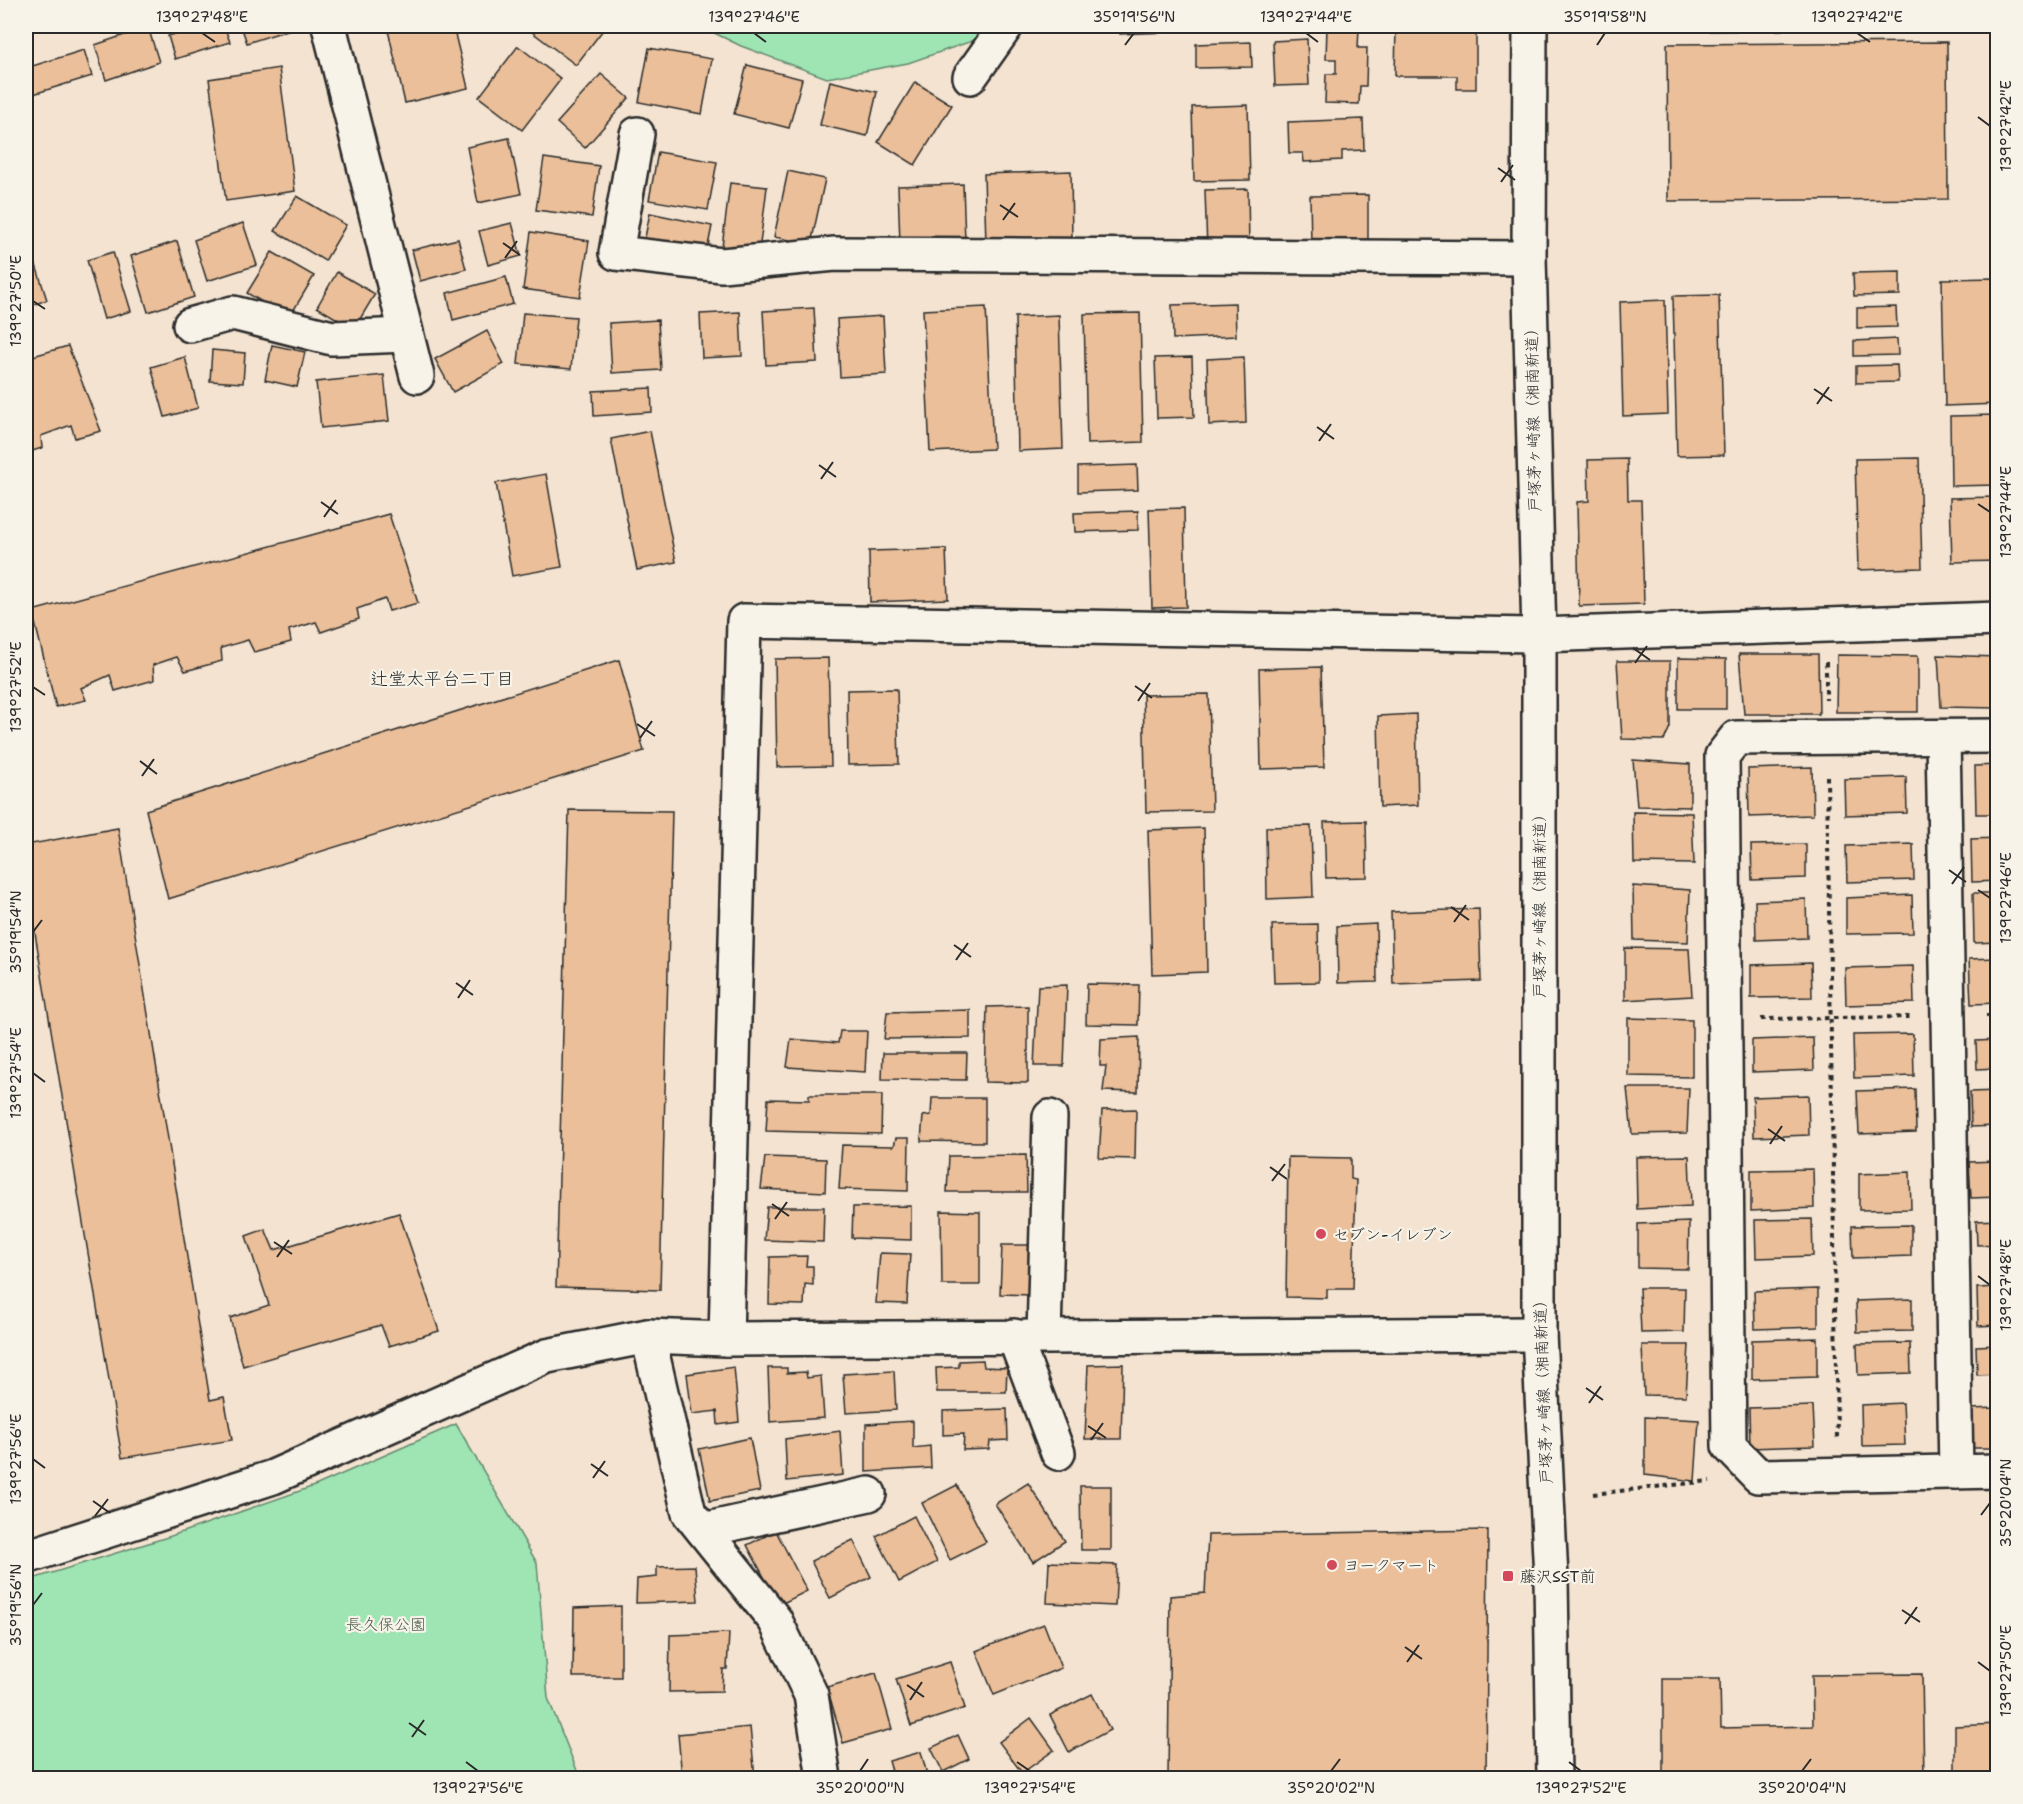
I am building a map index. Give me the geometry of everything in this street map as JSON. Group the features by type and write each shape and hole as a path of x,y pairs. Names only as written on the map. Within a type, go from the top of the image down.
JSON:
{"street":[{"path":"329,26 417,376"},
{"path":"970,76 1006,26"},
{"name":"戸塚茅ヶ崎線（湘南新道）","path":"1530,26 1529,258 1539,635 1539,1334 1551,1578 1554,1779"},
{"path":"637,134 616,253 722,264 835,254 1529,258"},
{"path":"190,325 233,313 332,338 406,335"},
{"path":"726,1339 744,621 1539,635 1998,619"},
{"path":"1943,736 1956,1472"},
{"path":"1998,736 1736,738 1722,756 1729,1446 1758,1476 1998,1471"},
{"path":"1050,1117 1029,1336 1058,1454"},
{"path":"26,1557 273,1477 547,1356 648,1336 726,1339 1539,1334"},
{"path":"648,1336 689,1513 775,1620 811,1695 824,1779"},
{"path":"703,1530 869,1494"}],"path":[{"path":"1826,625 1837,1474"},
{"path":"1725,1020 1998,1016"},
{"path":"1593,1494 1758,1476"}],"green space":[{"path":"700,26 1004,26 1004,30 908,63 827,78 741,46"},
{"name":"長久保公園","path":"456,1424 537,1563 548,1698 580,1778 26,1778 26,1581 171,1536 317,1485"}],"building":[{"path":"202,26 224,26 230,42 175,59 168,36"},
{"path":"241,26 293,26 294,28 247,43"},
{"path":"387,26 453,26 468,88 405,103"},
{"path":"524,26 606,26 576,65"},
{"path":"1120,26 1169,26 1169,32 1120,34"},
{"path":"1396,26 1476,27 1476,89 1457,89 1457,76 1395,76"},
{"path":"1710,26 1782,26 1782,30 1710,31"},
{"path":"1849,26 1913,26 1913,28 1849,28"},
{"path":"148,27 159,62 106,80 95,45"},
{"path":"1327,27 1359,28 1358,48 1367,48 1366,86 1360,86 1359,104 1325,103 1326,74 1336,74 1336,59 1326,59"},
{"path":"1307,39 1309,85 1275,86 1273,41"},
{"path":"1251,42 1252,67 1196,68 1196,44"},
{"path":"1947,42 1948,199 1668,201 1667,44"},
{"path":"518,46 561,79 522,130 479,97"},
{"path":"649,48 712,59 702,114 639,102"},
{"path":"84,50 92,76 30,95 26,68"},
{"path":"747,65 802,79 789,128 734,114"},
{"path":"279,68 295,191 226,201 209,79"},
{"path":"601,74 629,98 585,148 557,123"},
{"path":"830,81 877,92 867,136 820,125"},
{"path":"915,82 952,105 915,165 878,142"},
{"path":"1248,105 1250,180 1194,181 1192,107"},
{"path":"1363,119 1364,150 1342,151 1342,160 1304,162 1303,153 1289,153 1288,122"},
{"path":"509,138 521,194 478,203 467,147"},
{"path":"658,152 717,162 708,210 649,200"},
{"path":"544,158 599,166 592,217 536,210"},
{"path":"788,171 825,179 811,244 774,237"},
{"path":"1071,171 1072,243 986,245 984,174"},
{"path":"730,183 767,187 759,252 722,247"},
{"path":"963,184 965,242 900,244 898,186"},
{"path":"1248,189 1249,248 1207,250 1205,190"},
{"path":"1368,195 1368,243 1311,245 1310,196"},
{"path":"297,196 346,225 325,261 275,231"},
{"path":"650,213 712,226 706,256 644,242"},
{"path":"243,223 257,265 207,281 194,240"},
{"path":"512,223 521,256 488,265 479,231"},
{"path":"531,232 589,241 580,297 523,289"},
{"path":"458,239 466,269 420,281 412,250"},
{"path":"177,241 194,297 148,312 131,256"},
{"path":"113,252 131,311 104,319 87,260"},
{"path":"272,252 314,276 289,318 247,293"},
{"path":"34,259 47,300 26,307 26,261"},
{"path":"337,272 375,294 354,329 317,307"},
{"path":"1900,272 1900,295 1854,296 1853,273"},
{"path":"506,277 513,304 453,320 447,293"},
{"path":"1998,278 1998,404 1945,406 1942,279"},
{"path":"1719,295 1724,455 1677,456 1673,296"},
{"path":"1665,300 1668,414 1623,416 1620,302"},
{"path":"1235,303 1236,336 1173,339 1172,305"},
{"path":"986,307 993,449 930,452 923,310"},
{"path":"1896,307 1897,327 1857,328 1857,308"},
{"path":"814,308 817,362 766,365 763,311"},
{"path":"740,312 742,356 702,358 700,314"},
{"path":"523,313 576,317 571,369 518,364"},
{"path":"1140,313 1143,442 1087,444 1084,314"},
{"path":"1059,315 1063,449 1018,451 1015,317"},
{"path":"883,316 886,374 840,377 837,319"},
{"path":"658,320 661,370 612,373 609,323"},
{"path":"487,331 504,364 453,392 435,359"},
{"path":"1897,339 1898,355 1854,356 1854,341"},
{"path":"272,345 305,352 297,387 265,380"},
{"path":"68,346 101,431 75,438 71,425 41,436 42,448 26,453 26,358"},
{"path":"212,350 245,353 243,383 210,381"},
{"path":"185,357 198,408 165,417 151,367"},
{"path":"1192,357 1194,417 1157,418 1155,358"},
{"path":"1244,357 1246,423 1209,425 1207,359"},
{"path":"1897,365 1898,382 1856,383 1856,366"},
{"path":"384,375 389,421 321,428 316,382"},
{"path":"651,388 652,412 594,416 593,391"},
{"path":"1997,415 1998,485 1951,486 1950,416"},
{"path":"650,431 676,562 637,570 611,439"},
{"path":"1919,458 1922,568 1858,570 1855,459"},
{"path":"1627,459 1628,500 1641,500 1644,604 1579,606 1577,502 1589,501 1588,460"},
{"path":"1137,465 1138,490 1078,492 1078,467"},
{"path":"546,474 562,567 512,576 496,483"},
{"path":"1997,497 1998,561 1952,562 1950,498"},
{"path":"1184,508 1186,607 1152,608 1149,509"},
{"path":"1138,511 1138,530 1075,532 1074,513"},
{"path":"389,514 418,603 389,611 385,599 357,609 359,619 321,632 316,622 289,630 291,642 254,652 248,640 221,648 222,661 185,671 177,657 153,665 154,680 115,691 110,675 81,688 86,700 56,707 32,611"},
{"path":"946,549 948,599 870,602 869,551"},
{"path":"1739,654 1818,654 1819,714 1744,714"},
{"path":"1837,655 1918,656 1918,712 1836,712"},
{"path":"1938,655 1998,657 1998,708 1941,707"},
{"path":"828,658 831,766 777,767 775,659"},
{"path":"1678,658 1726,659 1726,709 1678,709"},
{"path":"619,660 644,751 168,899 146,810"},
{"path":"1617,661 1670,661 1670,727 1664,740 1622,739"},
{"path":"1321,667 1324,767 1261,769 1259,669"},
{"path":"897,689 899,764 848,765 847,690"},
{"path":"1209,694 1212,811 1146,812 1143,695"},
{"path":"1416,714 1418,805 1380,807 1378,716"},
{"path":"1633,760 1690,764 1690,807 1637,806"},
{"path":"1998,765 1998,814 1976,814 1975,766"},
{"path":"1812,767 1813,815 1749,817 1748,769"},
{"path":"1906,777 1907,813 1845,815 1844,779"},
{"path":"569,810 672,811 660,1290 556,1287"},
{"path":"1633,812 1692,813 1694,864 1634,863"},
{"path":"1366,821 1367,877 1326,878 1324,822"},
{"path":"1311,826 1313,897 1267,899 1266,827"},
{"path":"118,828 210,1400 224,1397 232,1440 122,1458 26,879 26,845"},
{"path":"1204,828 1207,972 1152,974 1148,830"},
{"path":"1998,838 1998,881 1972,882 1971,839"},
{"path":"1806,844 1806,878 1752,880 1751,845"},
{"path":"1913,844 1914,880 1847,882 1846,846"},
{"path":"1633,886 1690,890 1688,942 1634,940"},
{"path":"1973,893 1998,893 1998,942 1974,943"},
{"path":"1912,895 1913,933 1846,934 1846,898"},
{"path":"1806,899 1807,938 1756,940 1755,901"},
{"path":"1479,909 1481,981 1393,984 1391,912"},
{"path":"1318,924 1319,982 1274,983 1272,925"},
{"path":"1376,924 1377,982 1338,983 1337,926"},
{"path":"1625,948 1689,949 1692,996 1625,1000"},
{"path":"1998,958 1998,1003 1971,1004 1969,959"},
{"path":"1811,963 1812,997 1751,998 1751,965"},
{"path":"1913,966 1914,1003 1846,1005 1845,968"},
{"path":"1087,984 1139,985 1138,1025 1086,1024"},
{"path":"1067,985 1064,1066 1034,1066 1038,986"},
{"path":"1028,1006 1028,1083 985,1082 987,1007"},
{"path":"970,1010 970,1038 884,1039 887,1012"},
{"path":"1628,1018 1692,1020 1692,1077 1628,1076"},
{"path":"840,1031 867,1031 865,1072 787,1067 791,1039 838,1043"},
{"path":"1913,1034 1914,1076 1854,1078 1853,1035"},
{"path":"1139,1037 1138,1092 1103,1091 1106,1066 1100,1066 1101,1039"},
{"path":"1813,1038 1814,1070 1752,1072 1752,1040"},
{"path":"1998,1040 1998,1068 1977,1069 1976,1041"},
{"path":"883,1053 967,1053 966,1080 882,1079"},
{"path":"1627,1088 1689,1088 1687,1133 1632,1134"},
{"path":"1915,1089 1916,1132 1859,1134 1857,1091"},
{"path":"1998,1091 1998,1126 1971,1127 1970,1092"},
{"path":"809,1095 882,1095 881,1134 766,1131 768,1099 809,1100"},
{"path":"1808,1095 1809,1135 1754,1137 1753,1097"},
{"path":"932,1098 985,1098 985,1142 921,1141 923,1116 931,1115"},
{"path":"1136,1109 1135,1159 1099,1158 1102,1110"},
{"path":"896,1138 909,1138 908,1191 839,1189 842,1145 894,1146"},
{"path":"1026,1155 1027,1192 947,1192 949,1156"},
{"path":"1689,1156 1691,1206 1637,1209 1636,1157"},
{"path":"765,1157 826,1159 825,1192 761,1189"},
{"name":"セブン-イレブン","path":"1288,1157 1351,1158 1351,1179 1356,1180 1353,1289 1327,1289 1327,1298 1286,1297"},
{"path":"1998,1161 1998,1197 1971,1198 1969,1162"},
{"path":"1813,1169 1814,1208 1751,1211 1751,1170"},
{"path":"1910,1172 1911,1209 1859,1210 1859,1174"},
{"path":"911,1206 911,1240 852,1238 853,1207"},
{"path":"767,1207 824,1207 823,1242 764,1240"},
{"path":"941,1211 980,1212 980,1285 942,1285"},
{"path":"399,1213 439,1331 389,1346 381,1325 243,1366 230,1318 269,1305 246,1236 265,1229 274,1250"},
{"path":"1812,1219 1813,1256 1756,1258 1755,1220"},
{"path":"1998,1220 1998,1244 1977,1245 1976,1221"},
{"path":"1689,1222 1688,1269 1638,1268 1638,1224"},
{"path":"1911,1225 1911,1256 1853,1258 1852,1226"},
{"path":"1002,1245 1032,1245 1030,1295 1000,1294"},
{"path":"880,1253 910,1254 907,1304 876,1303"},
{"path":"807,1256 806,1266 813,1266 813,1285 805,1284 804,1305 769,1304 770,1257"},
{"path":"1998,1287 1998,1325 1978,1326 1977,1288"},
{"path":"1639,1288 1685,1288 1684,1332 1641,1333"},
{"path":"1818,1289 1818,1327 1755,1329 1754,1291"},
{"path":"1912,1299 1912,1331 1857,1332 1856,1301"},
{"path":"1817,1338 1817,1377 1752,1379 1752,1340"},
{"path":"1910,1343 1911,1373 1858,1375 1857,1344"},
{"path":"1642,1345 1689,1345 1686,1396 1644,1395"},
{"path":"1998,1345 1998,1374 1977,1375 1976,1346"},
{"path":"983,1360 984,1367 1007,1368 1006,1392 937,1392 936,1368 959,1367 959,1361"},
{"path":"1123,1364 1121,1439 1085,1439 1088,1365"},
{"path":"734,1367 739,1422 718,1425 717,1411 692,1414 687,1374"},
{"path":"768,1368 787,1368 787,1373 806,1372 807,1378 821,1376 824,1418 770,1422"},
{"path":"894,1371 896,1410 846,1413 843,1374"},
{"path":"1903,1403 1905,1445 1862,1446 1861,1405"},
{"path":"1813,1406 1815,1446 1750,1448 1749,1408"},
{"path":"1998,1408 1998,1448 1972,1448 1970,1409"},
{"path":"1007,1409 1008,1440 990,1441 989,1449 963,1450 964,1434 943,1435 943,1411"},
{"path":"1645,1417 1699,1420 1695,1481 1645,1475"},
{"path":"913,1421 913,1448 930,1446 931,1468 866,1472 866,1424"},
{"path":"840,1431 843,1475 787,1481 785,1439"},
{"path":"750,1438 760,1491 710,1501 699,1449"},
{"path":"1028,1483 1065,1541 1033,1562 995,1504"},
{"path":"957,1485 986,1542 950,1560 922,1503"},
{"path":"1080,1486 1111,1486 1111,1550 1081,1550"},
{"path":"914,1516 937,1562 899,1582 876,1536"},
{"path":"1488,1530 1486,1778 1168,1778 1170,1596 1205,1593 1208,1535"},
{"path":"776,1531 807,1591 779,1605 747,1545"},
{"path":"853,1540 871,1577 830,1598 811,1561"},
{"path":"1049,1562 1117,1565 1115,1606 1047,1603"},
{"path":"695,1566 698,1601 636,1603 637,1579 657,1577 657,1567"},
{"path":"621,1606 621,1677 573,1677 574,1608"},
{"path":"1044,1624 1061,1668 994,1695 976,1651"},
{"path":"729,1633 727,1669 723,1669 722,1691 669,1692 670,1635"},
{"path":"950,1662 965,1708 911,1726 896,1679"},
{"path":"876,1673 892,1729 843,1743 827,1687"},
{"path":"1922,1674 1924,1778 1663,1778 1663,1679 1720,1679 1721,1728 1813,1726 1812,1675"},
{"path":"1092,1694 1110,1730 1069,1752 1050,1715"},
{"path":"1031,1718 1054,1750 1022,1773 999,1742"},
{"path":"1998,1724 1998,1778 1955,1778 1955,1726"},
{"path":"750,1727 755,1778 682,1778 678,1734"},
{"path":"958,1735 969,1759 943,1772 931,1748"},
{"path":"921,1752 928,1778 894,1778 889,1761"},
{"path":"876,1772 877,1778 836,1778"}],"place":[{"name":"セブン-イレブン","path":"1321,1234"},
{"name":"ヨークマート","path":"1332,1565"},
{"name":"藤沢SST前","path":"1508,1576"}],"district":[{"name":"辻堂太平台二丁目","path":"442,679"}]}
